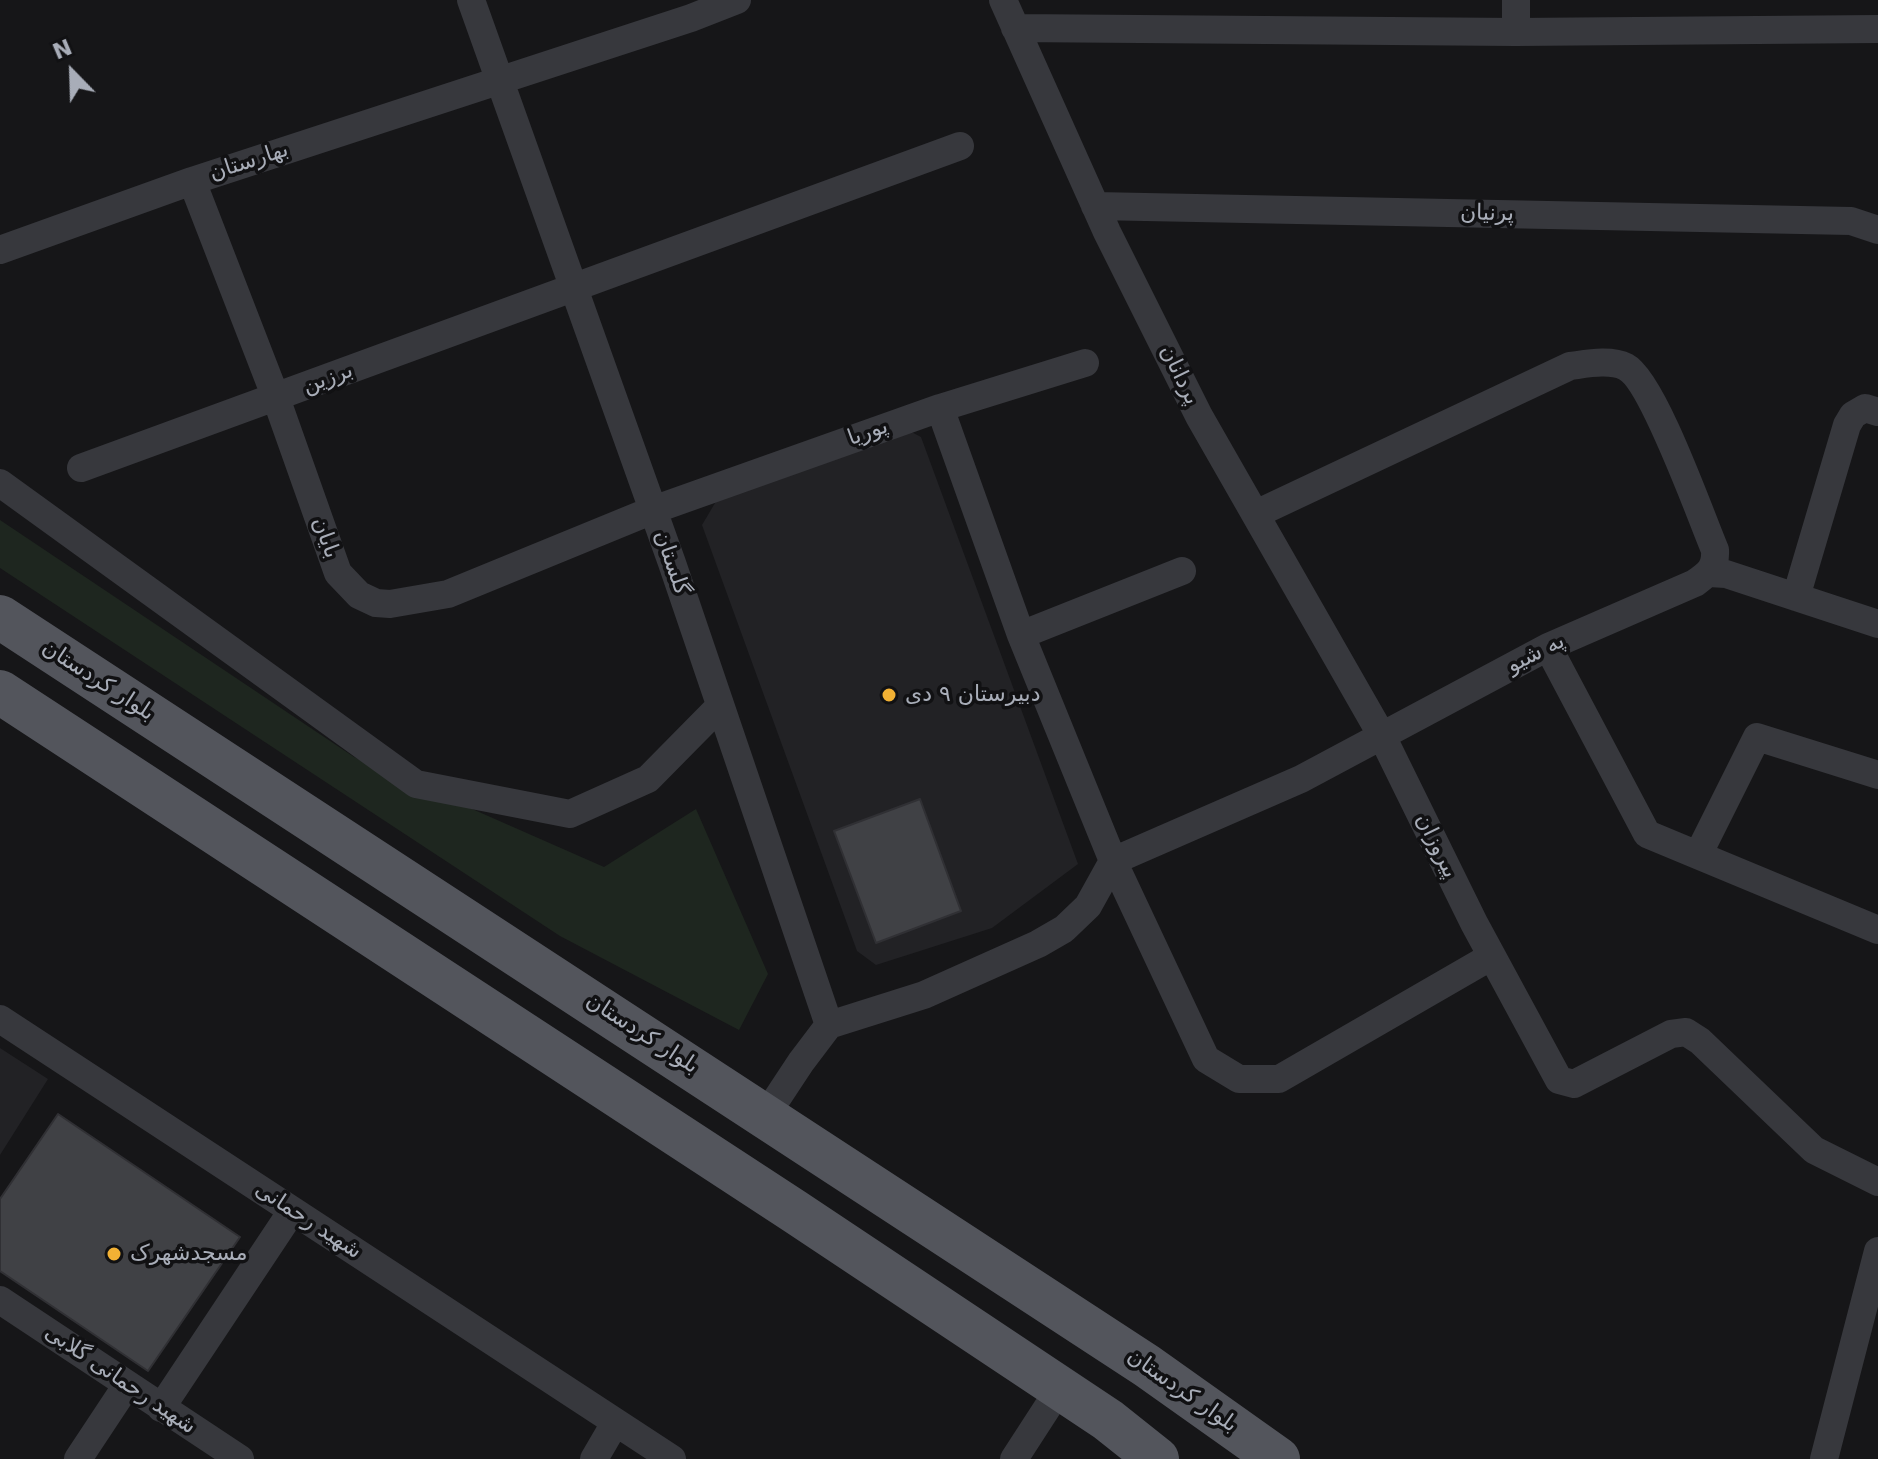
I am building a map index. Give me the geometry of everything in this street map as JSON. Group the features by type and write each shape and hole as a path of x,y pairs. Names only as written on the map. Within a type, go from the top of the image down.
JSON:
{"main road":[{"name":"بلوار کردستان","path":"0,617 1147,1366 1278,1459"},
{"path":"0,692 794,1211 1108,1420 1157,1459"},
{"path":"794,1211 828,1156"},
{"path":"1108,1420 1147,1366"}],"street":[{"name":"گلستان","path":"471,0 653,510 829,1025"},
{"name":"بهارستان","path":"0,250 192,181 691,18 737,0"},
{"name":"پردانان","path":"1003,0 1095,206 1199,416 1382,736"},
{"path":"1516,0 1516,32"},
{"path":"1015,28 1516,32 1878,29"},
{"name":"برزین","path":"81,468 960,146"},
{"name":"بایان","path":"192,181 276,398 338,573 359,595 376,603 390,604 448,594 653,510"},
{"name":"پرنیان","path":"1095,206 1851,221 1878,230"},
{"name":"پوریا","path":"653,510 940,408 1085,363"},
{"path":"1256,514 1570,366 1617,364 1628,368 1639,379 1670,438 1715,550 1716,564 1702,578"},
{"path":"940,408 1021,635 1113,861 1206,1059 1239,1079 1279,1079 1492,956"},
{"path":"1796,597 1847,425 1853,415 1865,408 1878,412"},
{"path":"0,483 416,784 570,814 648,779 720,706"},
{"path":"1021,635 1182,571"},
{"path":"1702,578 1726,574 1878,624"},
{"name":"په شیو","path":"1113,861 1301,779 1548,647 1702,578"},
{"path":"1548,647 1647,834 1878,930"},
{"name":"پیروزان","path":"1382,736 1492,956 1559,1080 1574,1084 1671,1034 1686,1032 1700,1041 1814,1150 1878,1182"},
{"path":"1698,855 1757,737 1878,775"},
{"path":"766,1115 829,1025 924,995 1038,944 1064,929 1088,906 1113,861"},
{"name":"شهید رحمانی","path":"0,1019 672,1459"},
{"path":"161,1408 292,1211"},
{"path":"1824,1459 1878,1251"},
{"name":"شهید رحمانی گلابی","path":"0,1300 240,1459"},
{"path":"78,1459 127,1385"},
{"path":"1014,1459 1060,1388"},
{"path":"594,1459 615,1423"}],"shaded area":[{"name":"دبیرستان ۹ دی","path":"902,427 921,437 1078,864 992,928 876,965 857,951 702,525 718,498"},
{"path":"0,520 354,757 604,867 696,809 768,974 739,1030 560,936 0,568"},
{"path":"0,1048 48,1079 0,1155"}],"building":[{"path":"920,799 961,911 876,943 834,831"},
{"name":"مسجدشهرک","path":"58,1114 240,1237 148,1371 0,1271 0,1199"}],"place":[{"name":"دبیرستان ۹ دی","path":"889,695"},
{"name":"مسجدشهرک","path":"114,1254"}]}
